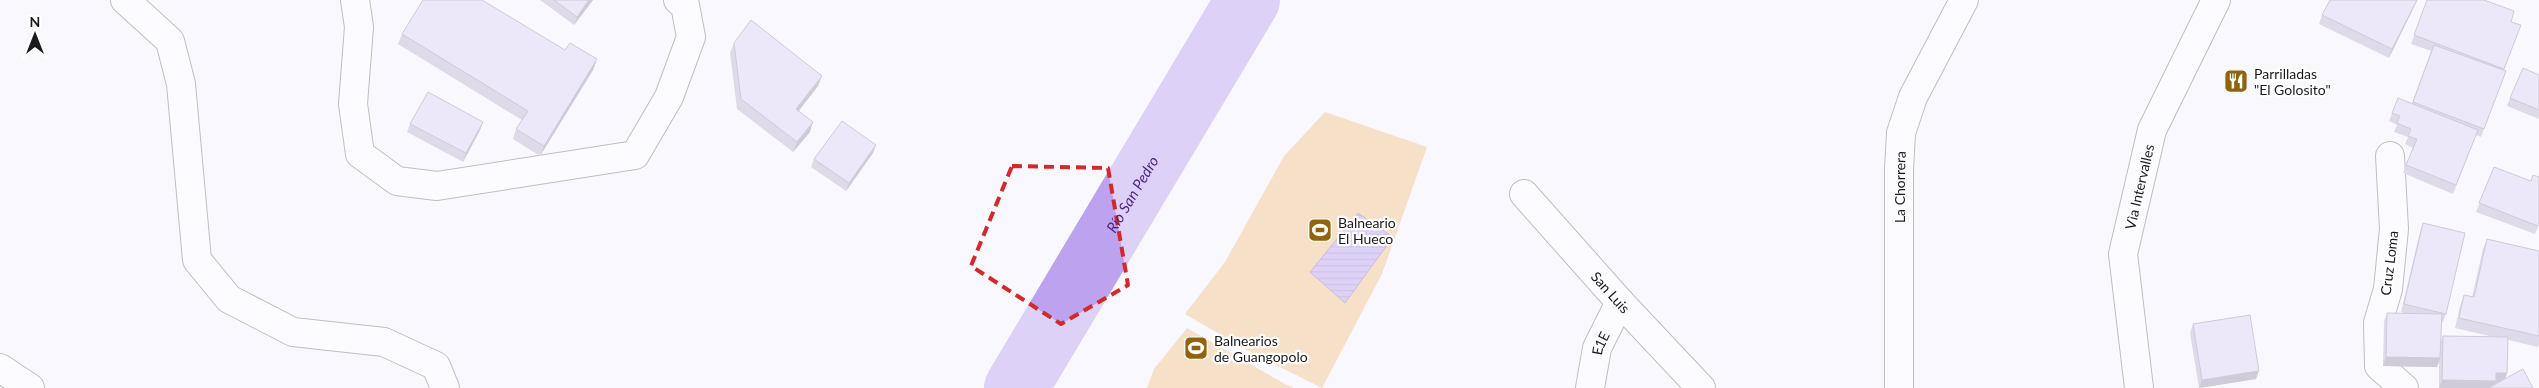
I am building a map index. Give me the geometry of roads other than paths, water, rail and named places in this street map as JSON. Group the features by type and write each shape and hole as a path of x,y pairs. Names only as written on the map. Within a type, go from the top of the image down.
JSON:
{"street":[{"path":"125,0 170,41 181,84 197,260 229,299 293,332 384,342 436,366 445,388"},
{"path":"355,0 359,27 353,104 360,154 397,181 437,186 635,155 669,97 691,37 685,5 678,0"},
{"name":"La Chorrera","path":"1899,388 1898,169 1902,133 1913,97 1964,0"},
{"name":"Vìa Intervalles","path":"2139,388 2123,254 2152,130 2216,0"},
{"name":"Cruz Loma","path":"2390,156 2394,229 2388,289 2378,323 2379,366 2404,388"},
{"name":"San Luis","path":"1524,194 1620,302 1701,388"},
{"name":"E1E","path":"1590,388 1597,348 1620,302"},
{"path":"0,368 30,388"}],"waterway":[{"name":"Río San Pedro","path":"1016,388 1248,0"}],"place":[{"name":"Parrilladas \"El Golosito\"","path":"2236,81"},
{"name":"Balneario El Hueco","path":"1320,230"},
{"name":"Balnearios de Guangopolo","path":"1196,348"}]}
